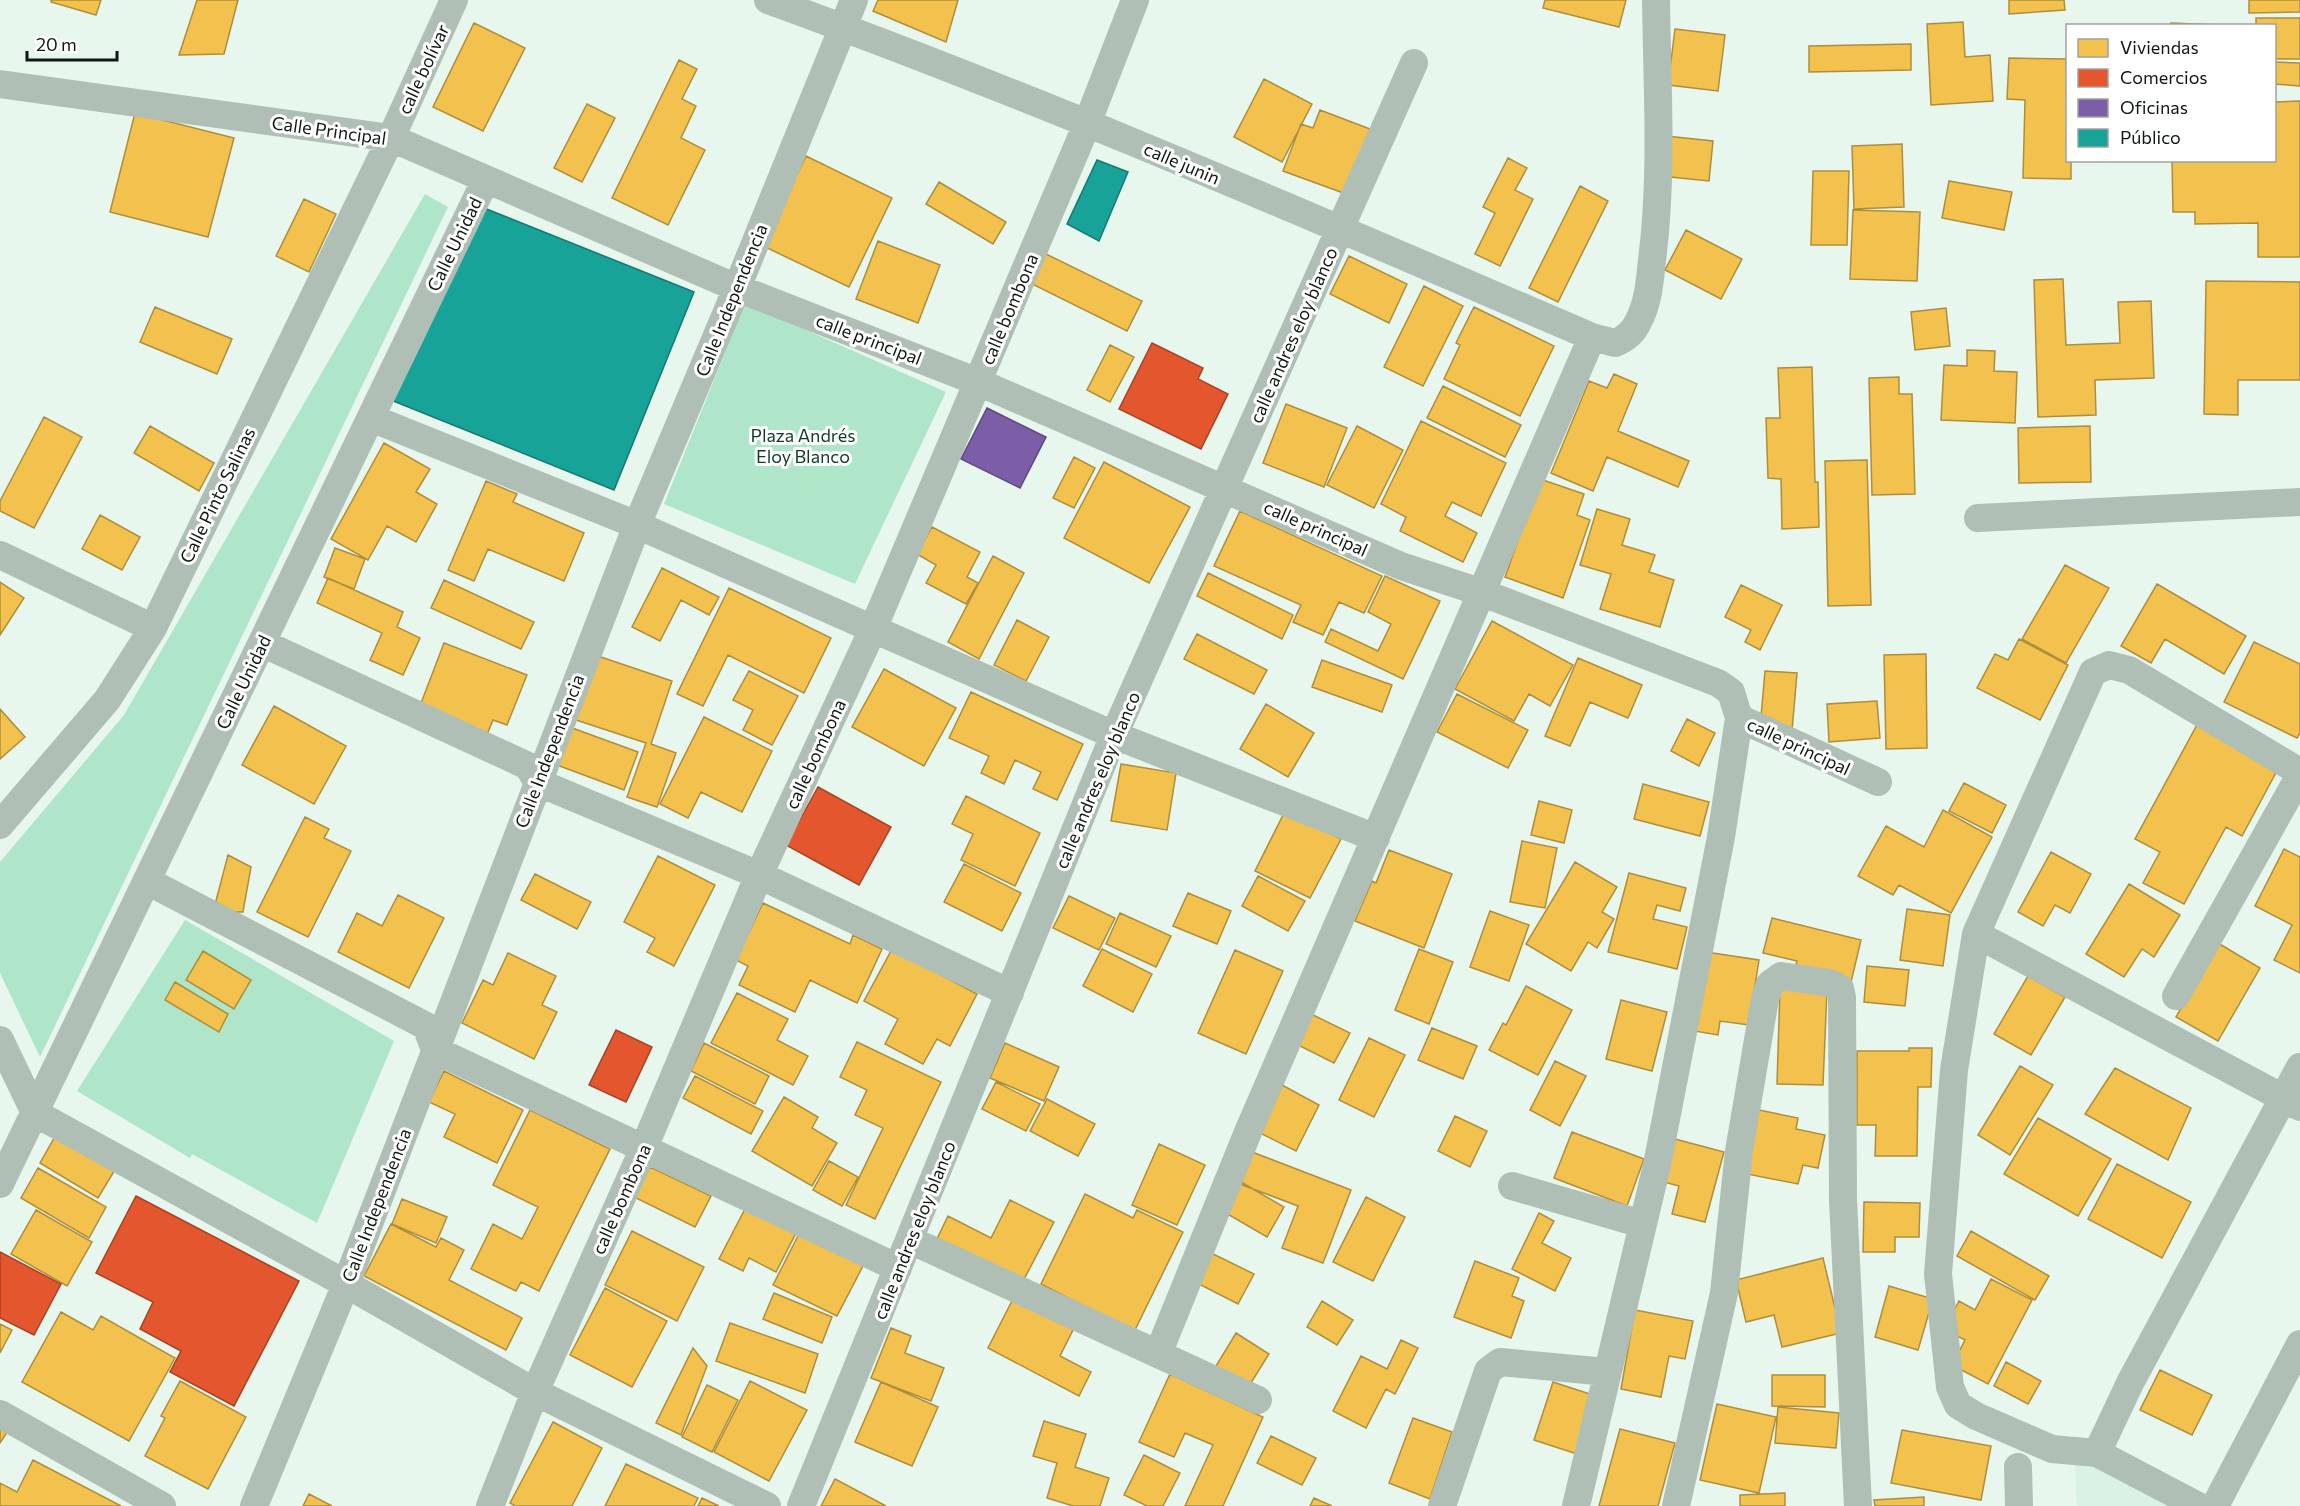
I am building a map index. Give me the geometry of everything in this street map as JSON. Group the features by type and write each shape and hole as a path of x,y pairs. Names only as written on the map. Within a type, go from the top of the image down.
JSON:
{"street":[{"name":"calle bolívar","path":"391,138 454,0"},
{"name":"calle junin","path":"768,0 1087,124 1592,337 1615,343 1631,333 1638,322 1644,307 1649,282 1657,196 1656,0"},
{"name":"Calle Independencia","path":"254,1506 346,1284 637,525 737,288 854,0"},
{"name":"calle bombona","path":"490,1506 535,1392 643,1150 759,875 873,629 1087,124 1135,0"},
{"name":"calle andres eloy blanco","path":"801,1506 1114,735 1414,63"},
{"name":"Calle Principal","path":"0,84 391,138 737,288"},
{"name":"Calle Pinto Salinas","path":"0,825 107,700 153,628 391,138"},
{"name":"Calle Unidad","path":"0,1184 486,179"},
{"name":"calle principal","path":"737,288 978,382 1401,566 1480,592 1718,683 1731,692 1739,718 1878,782"},
{"path":"1158,1354 1248,1132 1592,337"},
{"path":"371,418 637,525 1114,735 1376,838"},
{"path":"1978,518 2300,502"},
{"path":"0,555 153,628"},
{"path":"262,643 528,766 537,782 759,875 1010,993"},
{"path":"2176,996 2300,774 2129,670 2109,665 2093,672 1976,934 1954,1070 1938,1274 1950,1387 1958,1405 1976,1416 2052,1449 2097,1453 2198,1506"},
{"path":"1576,1506 1656,1165 1721,837 1739,718"},
{"path":"147,881 426,1026 435,1050 643,1150 898,1268"},
{"path":"1976,934 2291,1103"},
{"path":"1676,1506 1724,1293 1739,1151 1765,999 1770,984 1781,976 1830,983 1840,988 1842,1200 1858,1506"},
{"path":"0,1040 35,1113 346,1284 535,1392 766,1506"},
{"path":"2097,1453 2130,1383 2291,1103 2300,1066"},
{"path":"1512,1186 1642,1224"},
{"path":"910,1240 1258,1400"},
{"path":"2215,1506 2300,1344"},
{"path":"1442,1506 1488,1371 1500,1362 1607,1372"},
{"path":"0,1413 162,1506"},
{"path":"2018,1467 2019,1506"}],"shaded area":[{"path":"2074,1453 2167,1506 2077,1506"}],"green space":[{"path":"425,194 448,207 40,1057 0,973 0,862 124,715"},
{"name":"Plaza Andrés Eloy Blanco","path":"745,303 946,392 855,584 664,504"},
{"path":"185,920 394,1041 317,1223 192,1154 190,1158 77,1091"}],"building: Viviendas":[{"path":"51,0 101,0 96,15 51,2"},
{"path":"197,0 238,0 224,54 179,55"},
{"path":"878,0 958,0 946,42 873,11"},
{"path":"1545,0 1626,0 1619,27 1543,8"},
{"path":"2009,0 2064,0 2065,10 2009,14"},
{"path":"2249,0 2300,0 2300,12 2249,13"},
{"path":"2256,18 2300,18 2300,59 2276,59 2276,24 2256,24"},
{"path":"1963,22 1965,57 1990,55 1993,101 1931,105 1927,24"},
{"path":"474,23 525,48 483,131 433,107"},
{"path":"1675,29 1725,35 1718,91 1668,85"},
{"path":"1911,44 1911,70 1809,72 1809,46"},
{"path":"2009,58 2066,59 2066,162 2071,162 2071,179 2023,178 2025,100 2007,99"},
{"path":"679,60 697,69 682,99 696,106 681,138 705,150 668,225 612,198"},
{"path":"2276,62 2300,63 2300,86 2276,84"},
{"path":"1264,79 1312,104 1282,162 1234,137"},
{"path":"2300,101 2300,257 2258,257 2258,223 2195,224 2195,212 2173,212 2172,162 2276,162 2276,102"},
{"path":"587,104 615,118 582,182 554,168"},
{"path":"1320,110 1370,129 1346,194 1283,171 1301,124 1313,128"},
{"path":"135,113 234,138 208,237 110,212"},
{"path":"1666,136 1713,141 1709,181 1661,176"},
{"path":"1902,144 1904,207 1854,209 1852,146"},
{"path":"806,156 892,198 849,287 763,246"},
{"path":"1508,158 1527,168 1515,190 1533,199 1500,266 1475,254 1495,213 1483,207"},
{"path":"1813,171 1849,171 1847,245 1811,245"},
{"path":"1949,181 2012,192 2004,230 1942,218"},
{"path":"939,182 1006,222 993,244 926,204"},
{"path":"1580,186 1608,201 1558,302 1529,288"},
{"path":"304,199 336,214 309,272 276,256"},
{"path":"1853,210 1920,212 1917,281 1850,279"},
{"path":"1686,230 1742,259 1721,299 1665,270"},
{"path":"878,241 940,265 918,323 856,299"},
{"path":"1044,253 1142,301 1127,331 1030,283"},
{"path":"1349,256 1407,284 1389,323 1330,294"},
{"path":"2063,279 2066,345 2120,343 2118,302 2151,301 2154,378 2095,380 2096,415 2038,417 2034,280"},
{"path":"2206,281 2300,282 2300,380 2238,380 2238,415 2204,414"},
{"path":"1424,286 1463,306 1423,386 1384,367"},
{"path":"155,307 232,339 217,374 140,342"},
{"path":"1474,307 1554,346 1520,416 1444,379 1460,345 1456,343"},
{"path":"1946,308 1950,346 1915,350 1911,312"},
{"path":"1110,345 1134,357 1110,402 1087,390"},
{"path":"1967,350 1995,351 1994,371 2017,372 2015,423 1941,420 1944,365 1967,366"},
{"path":"1812,367 1815,482 1818,482 1819,527 1782,529 1781,479 1768,478 1766,418 1780,418 1778,368"},
{"path":"1614,374 1637,384 1618,431 1689,461 1678,487 1607,457 1593,491 1551,473 1589,381 1607,388"},
{"path":"1899,377 1899,394 1912,394 1915,494 1872,495 1869,378"},
{"path":"1443,386 1521,425 1505,457 1427,418"},
{"path":"1286,404 1347,428 1324,487 1263,463"},
{"path":"44,417 82,437 34,528 0,511 0,501"},
{"path":"1421,421 1506,463 1481,516 1452,502 1445,516 1477,533 1463,562 1400,531 1406,517 1381,504"},
{"path":"150,426 214,463 199,491 134,453"},
{"path":"1357,426 1403,450 1374,508 1327,485"},
{"path":"2090,426 2091,482 2019,483 2018,428"},
{"path":"384,443 430,469 416,492 437,504 416,542 387,526 368,560 331,539"},
{"path":"1074,457 1095,468 1074,508 1053,498"},
{"path":"1867,460 1871,605 1828,606 1825,461"},
{"path":"1104,462 1190,507 1149,583 1064,538"},
{"path":"1540,479 1584,494 1577,515 1590,520 1563,598 1505,577"},
{"path":"486,481 517,494 513,502 584,533 564,581 488,549 474,581 448,570"},
{"path":"1597,509 1630,519 1622,545 1655,555 1649,572 1674,580 1660,627 1600,609 1611,574 1580,565"},
{"path":"1240,511 1382,576 1364,613 1339,602 1323,635 1293,622 1301,605 1214,566"},
{"path":"100,515 140,537 122,570 82,549"},
{"path":"932,527 980,552 967,577 978,583 966,604 926,583 936,565 917,554"},
{"path":"335,548 365,559 354,589 324,577"},
{"path":"993,556 1024,573 979,659 948,642"},
{"path":"2065,565 2109,588 2066,663 2022,639"},
{"path":"662,568 719,597 709,615 681,600 660,641 632,627"},
{"path":"1208,573 1293,615 1282,639 1197,596"},
{"path":"1385,576 1440,601 1403,679 1325,642 1331,629 1378,651 1391,624 1368,612"},
{"path":"328,578 403,612 397,627 420,638 403,675 370,660 382,633 317,603"},
{"path":"444,580 534,622 521,649 431,608"},
{"path":"0,582 24,598 0,635"},
{"path":"2157,584 2246,636 2224,674 2165,639 2151,663 2121,646"},
{"path":"1741,585 1782,605 1760,650 1745,642 1751,630 1725,617"},
{"path":"729,588 831,638 804,693 728,655 703,706 677,694"},
{"path":"1017,620 1049,637 1026,681 994,665"},
{"path":"1492,621 1573,665 1550,706 1529,694 1514,721 1455,689"},
{"path":"1197,634 1267,670 1254,694 1184,659"},
{"path":"2019,639 2068,665 2040,720 1977,688 1995,654 2008,660"},
{"path":"2254,642 2300,664 2300,733 2297,738 2224,702"},
{"path":"444,643 527,675 507,725 493,720 486,737 418,711"},
{"path":"1926,654 1927,748 1886,749 1884,655"},
{"path":"595,655 672,681 651,744 676,753 657,807 627,797 646,743 573,719"},
{"path":"1578,658 1642,685 1628,718 1590,702 1570,746 1545,736"},
{"path":"1322,660 1392,685 1382,712 1312,687"},
{"path":"884,669 956,708 924,766 852,727"},
{"path":"749,671 798,696 772,745 743,730 753,710 733,700"},
{"path":"1765,671 1797,673 1792,731 1760,728"},
{"path":"971,692 1083,744 1057,800 1033,789 1041,772 1015,760 1004,784 981,773 989,756 949,738"},
{"path":"1457,694 1528,730 1508,768 1437,732"},
{"path":"1877,701 1880,738 1829,742 1827,704"},
{"path":"1266,704 1314,733 1288,777 1240,749"},
{"path":"274,706 346,746 314,804 242,765"},
{"path":"0,709 25,737 0,759"},
{"path":"704,717 772,751 742,812 701,792 688,818 660,804"},
{"path":"1687,719 1715,733 1699,766 1671,751"},
{"path":"2198,723 2279,767 2242,836 2226,827 2184,904 2143,883 2160,852 2135,839"},
{"path":"564,725 638,752 624,790 549,762"},
{"path":"1121,764 1176,773 1167,830 1111,821"},
{"path":"1964,783 2006,805 1992,833 1949,811"},
{"path":"1643,784 1709,802 1700,836 1634,819"},
{"path":"966,796 1040,833 1015,886 961,860 973,834 952,824"},
{"path":"1539,801 1572,810 1564,843 1531,835"},
{"path":"1943,810 1992,837 1951,913 1899,885 1893,895 1858,876 1886,826 1924,847"},
{"path":"1285,811 1341,839 1310,898 1255,871"},
{"path":"305,817 329,829 324,838 351,851 308,937 257,912"},
{"path":"1522,841 1557,848 1545,908 1510,902"},
{"path":"2284,849 2300,857 2300,973 2274,960 2292,925 2255,906"},
{"path":"1389,850 1452,874 1424,948 1355,921 1372,881 1376,883"},
{"path":"2051,852 2091,874 2070,913 2055,905 2043,926 2018,912"},
{"path":"228,855 251,867 243,912 213,912"},
{"path":"658,856 715,885 674,966 647,952 655,938 624,922"},
{"path":"1575,862 1617,887 1602,912 1614,919 1597,948 1588,942 1571,971 1526,944"},
{"path":"964,864 1021,893 1002,931 944,902"},
{"path":"1629,873 1686,888 1680,911 1657,905 1653,919 1687,927 1677,969 1608,952"},
{"path":"535,874 591,902 577,929 521,900"},
{"path":"1258,876 1305,901 1288,931 1242,906"},
{"path":"2129,884 2180,915 2154,957 2142,949 2124,977 2086,954"},
{"path":"1188,893 1231,911 1217,944 1173,926"},
{"path":"398,895 444,918 409,988 338,952 357,913 382,926"},
{"path":"1069,896 1115,918 1099,950 1053,928"},
{"path":"763,903 850,944 853,935 882,949 857,1003 810,980 795,1012 739,985 748,966 736,960"},
{"path":"1907,909 1950,915 1943,966 1900,960"},
{"path":"1490,911 1529,925 1509,981 1470,967"},
{"path":"1120,913 1171,936 1156,967 1106,944"},
{"path":"1772,918 1861,940 1851,982 1795,969 1797,961 1763,953"},
{"path":"2218,943 2260,968 2218,1041 2176,1017"},
{"path":"892,949 977,994 950,1046 937,1039 923,1064 885,1044 898,1019 864,1001"},
{"path":"1102,949 1152,974 1133,1012 1083,986"},
{"path":"1419,949 1453,962 1429,1024 1395,1010"},
{"path":"1235,950 1283,971 1246,1054 1198,1033"},
{"path":"203,951 251,980 234,1009 186,980"},
{"path":"1706,952 1759,960 1749,1025 1720,1021 1718,1035 1694,1031"},
{"path":"508,953 556,976 542,1005 557,1012 534,1059 462,1023 483,980 493,985"},
{"path":"1867,966 1909,970 1905,1006 1864,1002"},
{"path":"2028,976 2065,997 2031,1055 1994,1034"},
{"path":"175,982 228,1014 219,1032 165,1000"},
{"path":"1526,986 1572,1010 1538,1075 1489,1050 1503,1023 1506,1025"},
{"path":"1780,988 1827,990 1823,1085 1777,1084"},
{"path":"737,993 788,1019 777,1040 808,1056 793,1085 711,1043"},
{"path":"1621,1000 1667,1012 1652,1071 1606,1059"},
{"path":"1305,1011 1350,1033 1334,1063 1290,1041"},
{"path":"1432,1028 1477,1046 1463,1079 1418,1060"},
{"path":"1369,1038 1405,1055 1374,1117 1339,1100"},
{"path":"857,1042 941,1082 875,1219 846,1205 883,1128 855,1115 867,1090 840,1077"},
{"path":"704,1043 769,1076 755,1104 691,1071"},
{"path":"1005,1043 1059,1067 1044,1101 990,1078"},
{"path":"1909,1048 1932,1048 1931,1087 1918,1087 1917,1156 1875,1156 1876,1125 1857,1125 1857,1051 1909,1051"},
{"path":"1555,1061 1586,1076 1560,1126 1530,1110"},
{"path":"2020,1066 2053,1085 2010,1155 1978,1135"},
{"path":"2115,1068 2191,1108 2168,1160 2085,1114"},
{"path":"444,1071 523,1110 497,1163 444,1137 455,1114 429,1102"},
{"path":"695,1076 763,1111 751,1134 683,1098"},
{"path":"996,1082 1040,1104 1026,1131 982,1109"},
{"path":"1282,1085 1319,1105 1296,1151 1258,1132"},
{"path":"784,1097 818,1117 812,1128 837,1143 812,1186 752,1151"},
{"path":"1047,1099 1095,1124 1078,1156 1030,1131"},
{"path":"1754,1109 1798,1118 1796,1129 1825,1135 1818,1168 1803,1165 1798,1184 1742,1173"},
{"path":"530,1110 610,1149 539,1291 521,1282 516,1291 471,1269 493,1224 522,1239 538,1207 493,1185"},
{"path":"1455,1116 1487,1131 1470,1167 1438,1151"},
{"path":"2038,1118 2111,1159 2078,1216 2004,1174"},
{"path":"1572,1132 1644,1159 1627,1206 1554,1178"},
{"path":"57,1133 116,1168 98,1198 40,1163"},
{"path":"1675,1139 1724,1152 1705,1222 1672,1214 1679,1186 1664,1182"},
{"path":"1159,1144 1205,1165 1177,1225 1132,1205"},
{"path":"1252,1152 1351,1190 1323,1263 1282,1248 1298,1206 1240,1184"},
{"path":"829,1161 858,1177 842,1206 813,1190"},
{"path":"2117,1164 2191,1202 2162,1258 2088,1219"},
{"path":"650,1167 711,1196 695,1227 634,1197"},
{"path":"38,1168 106,1207 89,1238 21,1198"},
{"path":"1241,1182 1284,1207 1267,1237 1224,1212"},
{"path":"1085,1194 1133,1218 1137,1210 1183,1232 1134,1332 1041,1284"},
{"path":"1366,1197 1405,1217 1373,1281 1333,1262"},
{"path":"402,1199 447,1217 436,1243 392,1224"},
{"path":"1010,1200 1054,1222 1020,1287 935,1243 948,1216 991,1238"},
{"path":"1864,1202 1920,1203 1919,1237 1895,1237 1895,1252 1863,1252"},
{"path":"746,1207 796,1233 776,1272 749,1258 743,1271 719,1259"},
{"path":"36,1210 92,1242 67,1286 11,1254"},
{"path":"1539,1213 1554,1221 1542,1243 1571,1258 1555,1291 1512,1269"},
{"path":"391,1224 436,1247 441,1238 464,1250 449,1280 522,1318 506,1350 364,1276"},
{"path":"632,1231 704,1267 677,1321 605,1285"},
{"path":"1971,1231 2049,1276 2035,1300 1957,1256"},
{"path":"800,1232 864,1264 837,1316 773,1285"},
{"path":"1207,1251 1254,1274 1238,1304 1193,1281"},
{"path":"1823,1258 1841,1333 1782,1347 1774,1315 1746,1322 1736,1280"},
{"path":"1475,1261 1519,1278 1512,1296 1524,1301 1511,1338 1454,1317"},
{"path":"1991,1279 2032,1300 1988,1384 1952,1365 1965,1340 1944,1329 1959,1301 1975,1310"},
{"path":"1889,1286 1933,1299 1918,1350 1875,1337"},
{"path":"605,1288 667,1321 632,1387 570,1355"},
{"path":"774,1293 832,1317 822,1343 763,1319"},
{"path":"1015,1295 1075,1326 1060,1356 1091,1372 1079,1396 988,1348"},
{"path":"1322,1301 1353,1320 1337,1345 1307,1327"},
{"path":"1635,1310 1693,1321 1685,1359 1669,1356 1661,1397 1621,1389"},
{"path":"61,1312 93,1330 101,1316 175,1358 129,1441 22,1382"},
{"path":"730,1323 818,1354 805,1393 716,1361"},
{"path":"0,1324 12,1330 0,1353"},
{"path":"891,1328 911,1336 905,1353 944,1368 931,1401 871,1378"},
{"path":"1236,1333 1269,1354 1249,1386 1216,1366"},
{"path":"1401,1340 1418,1348 1395,1394 1386,1389 1366,1428 1333,1411 1361,1356 1387,1369"},
{"path":"693,1348 707,1366 681,1435 656,1423"},
{"path":"2006,1362 2041,1381 2028,1404 1994,1386"},
{"path":"2160,1370 2212,1395 2192,1435 2140,1410"},
{"path":"1170,1374 1263,1417 1223,1506 1185,1506 1213,1445 1185,1433 1174,1457 1139,1442"},
{"path":"1772,1375 1825,1375 1825,1407 1772,1406"},
{"path":"180,1381 246,1417 208,1489 145,1456 165,1418 161,1416"},
{"path":"750,1381 807,1410 769,1481 714,1452"},
{"path":"881,1382 938,1407 912,1466 855,1442"},
{"path":"1553,1382 1596,1396 1577,1454 1534,1440"},
{"path":"707,1385 738,1400 712,1452 682,1437"},
{"path":"1717,1404 1776,1417 1759,1493 1700,1480"},
{"path":"1778,1407 1839,1413 1836,1448 1775,1443"},
{"path":"1413,1418 1452,1432 1430,1499 1389,1483"},
{"path":"1044,1421 1086,1434 1075,1467 1109,1478 1100,1506 1073,1506 1047,1498 1057,1463 1033,1456"},
{"path":"553,1422 602,1448 572,1506 515,1506 510,1503"},
{"path":"0,1426 8,1431 0,1443"},
{"path":"1620,1429 1675,1443 1658,1506 1599,1506"},
{"path":"1902,1430 1991,1446 1981,1500 1891,1483"},
{"path":"1271,1436 1316,1458 1302,1485 1257,1463"},
{"path":"1144,1455 1180,1473 1163,1506 1147,1506 1124,1495"},
{"path":"33,1460 121,1506 0,1506 0,1483 17,1492"},
{"path":"626,1464 698,1498 694,1506 605,1506"},
{"path":"835,1479 886,1506 821,1506"},
{"path":"1785,1493 1785,1506 1740,1506 1740,1495"},
{"path":"309,1494 332,1506 303,1506"},
{"path":"1924,1497 1924,1506 1875,1506 1874,1500"},
{"path":"702,1498 719,1506 698,1506"},
{"path":"1314,1498 1332,1506 1310,1506"}],"building: Comercios":[{"path":"1152,343 1203,368 1198,379 1228,394 1201,449 1119,409"},
{"path":"818,787 891,827 859,885 786,845"},
{"path":"616,1030 652,1047 626,1102 589,1085"},
{"path":"136,1196 299,1281 234,1406 170,1372 181,1351 140,1329 153,1302 96,1273"},
{"path":"0,1252 61,1284 34,1335 0,1318"}],"building: Oficinas":[{"path":"987,408 1046,437 1020,488 961,459"}],"building: Público":[{"path":"1097,160 1128,172 1099,241 1067,224"},
{"path":"484,208 694,292 614,490 391,400"}]}
